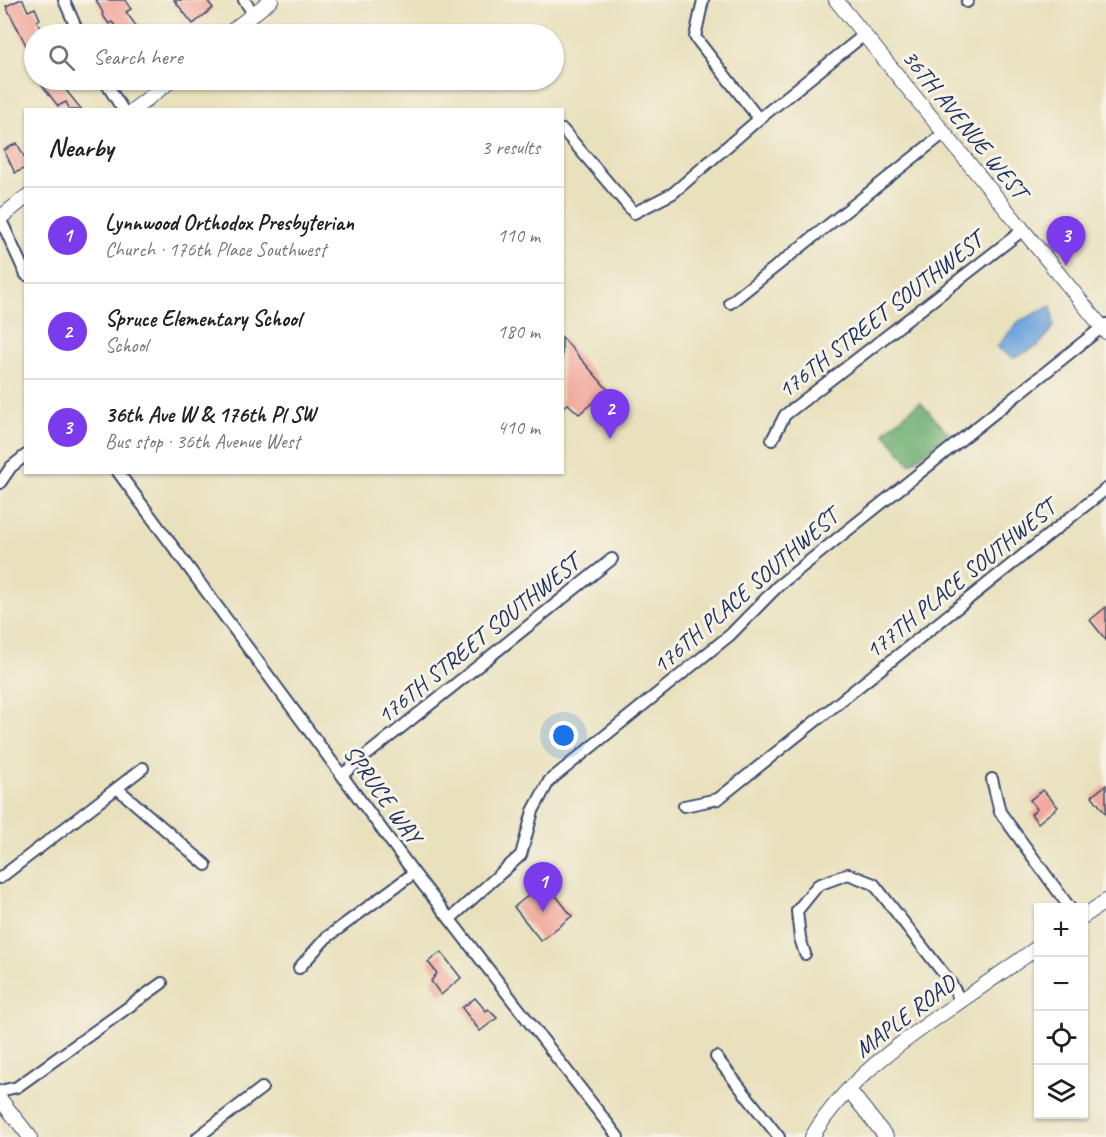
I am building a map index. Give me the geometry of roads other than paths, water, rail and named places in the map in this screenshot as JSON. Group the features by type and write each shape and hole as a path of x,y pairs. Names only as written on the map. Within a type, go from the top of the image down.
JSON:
{"street":[{"path":"64,0 75,24"},
{"path":"244,0 254,14"},
{"path":"241,24 271,0"},
{"path":"703,0 695,37 759,119"},
{"name":"36TH AVENUE WEST","path":"836,0 1105,328"},
{"path":"564,131 634,213 673,193 759,119 864,35"},
{"path":"110,90 122,108"},
{"path":"136,108 159,90"},
{"path":"730,303 944,134"},
{"path":"24,199 0,218 24,271"},
{"name":"176TH STREET SOUTHWEST","path":"772,440 785,415 1023,230"},
{"name":"176TH PLACE SOUTHWEST","path":"450,919 521,855 533,811 549,781 730,636 778,585 1105,328"},
{"path":"0,483 11,467 24,457"},
{"name":"SPRUCE WAY","path":"119,474 414,873 613,1135"},
{"name":"177TH PLACE SOUTHWEST","path":"684,806 718,799 1106,489"},
{"name":"176TH STREET SOUTHWEST","path":"343,774 612,559"},
{"path":"0,878 143,768"},
{"path":"992,779 1000,812 1066,903"},
{"path":"118,789 206,865"},
{"path":"299,968 326,938 414,873"},
{"path":"805,954 800,938 797,911 818,885 848,874 874,884 950,982 962,1001"},
{"path":"1088,913 1106,901"},
{"name":"MAPLE ROAD","path":"812,1137 821,1122 849,1089 892,1048 1034,950"},
{"path":"0,1091 17,1087 162,983"},
{"path":"716,1057 779,1137"},
{"path":"198,1137 262,1088"},
{"path":"849,1089 886,1137"},
{"path":"0,1099 30,1137"}],"water":[{"path":"1051,306 1054,326 1038,346 1013,358 997,347 1019,321"}],"place":[{"name":"36th Ave W & 176th Pl SW","path":"1066,266"},
{"name":"Spruce Elementary School","path":"610,439"},
{"name":"Lynnwood Orthodox Presbyterian","path":"543,912"}]}
